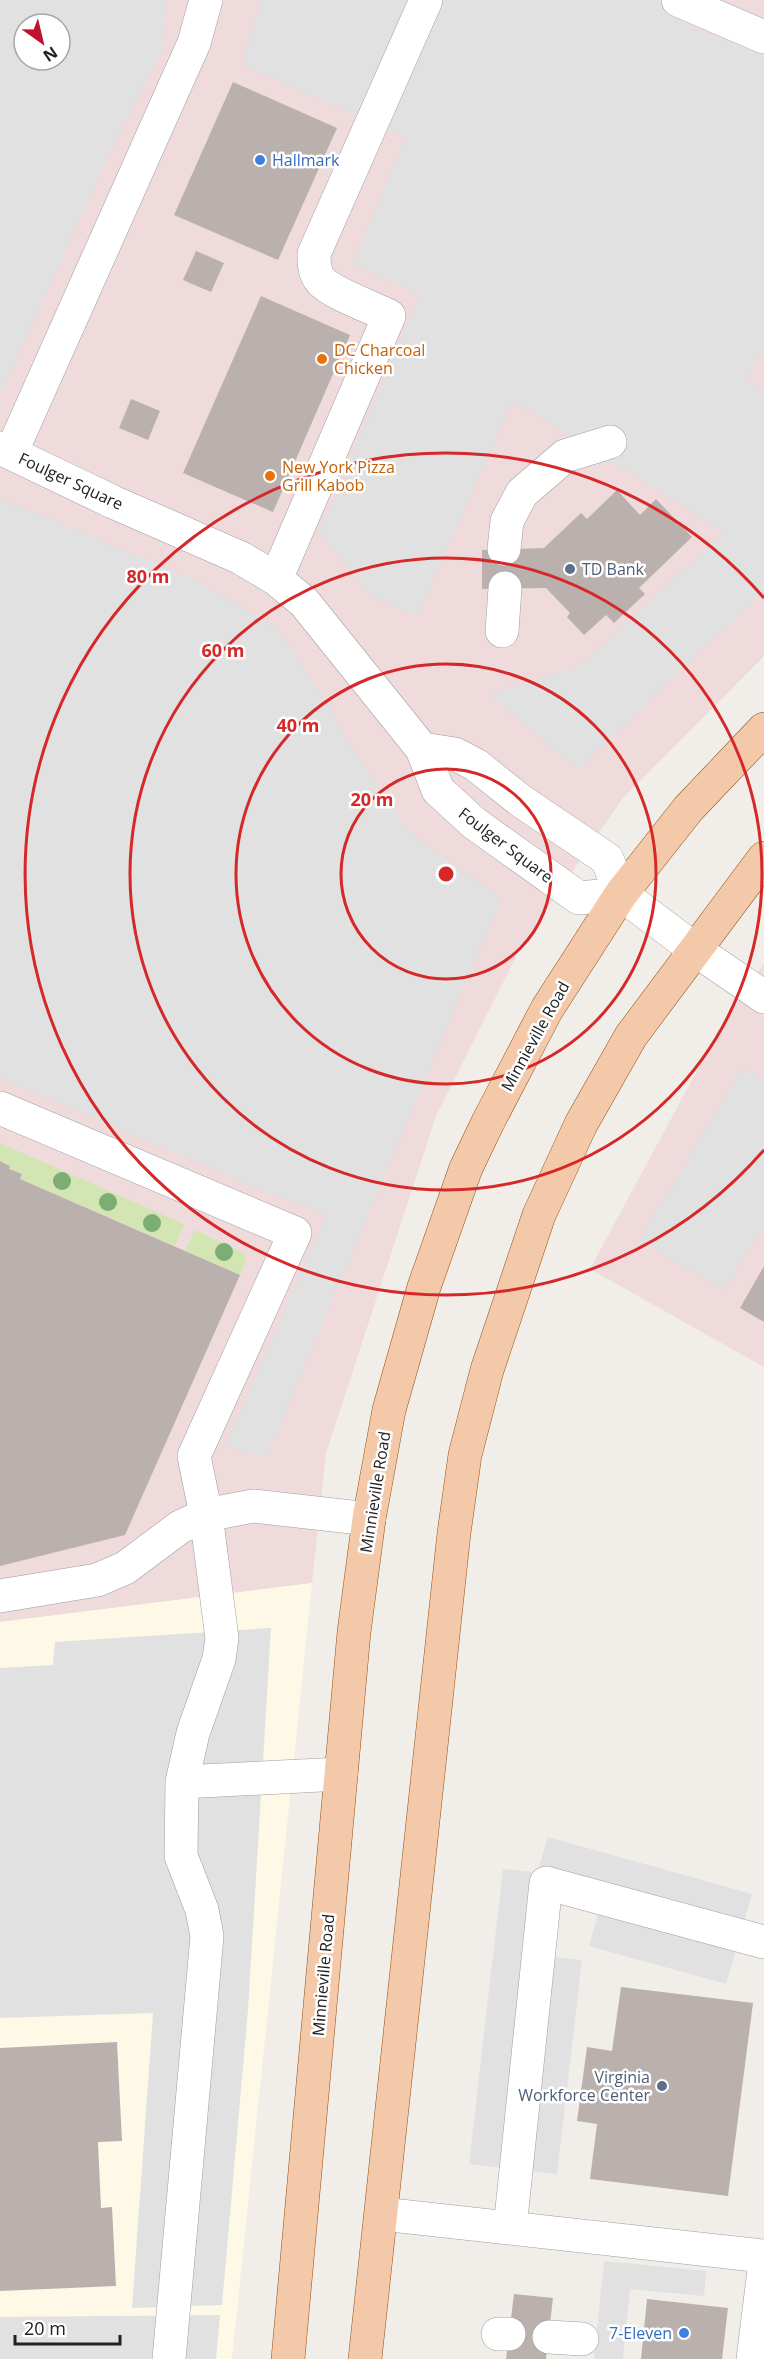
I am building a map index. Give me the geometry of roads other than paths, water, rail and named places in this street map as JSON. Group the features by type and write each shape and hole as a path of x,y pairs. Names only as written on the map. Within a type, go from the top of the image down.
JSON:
{"main road":[{"name":"Minnieville Road","path":"288,2359 354,1632 369,1519 389,1410 424,1287 466,1168 547,1009 621,894 688,809 764,729"},
{"path":"365,2359 452,1545 465,1455 487,1370 539,1215 581,1124 631,1036 764,858"}],"street":[{"name":"Foulger Square","path":"206,0 194,43 5,450 113,502 241,558 276,579 304,602 422,749 438,790 474,823 579,898 621,894"},
{"path":"276,579 389,316 330,288 321,280 314,266 314,254 426,0"},
{"path":"678,0 716,7 764,37"},
{"path":"504,549 507,521 522,494 564,456 610,442"},
{"path":"502,631 505,588"},
{"path":"422,749 455,754 476,765 521,801 607,859 621,894 694,949 764,997"},
{"path":"0,1108 294,1233 194,1456 206,1515 222,1638 214,1676 193,1733 182,1782 181,1856 202,1910 207,1936 169,2359"},
{"path":"0,1596 97,1580 125,1568 180,1527 206,1515 253,1506 369,1519"},
{"path":"182,1782 341,1774"},
{"path":"510,2228 546,1883 764,1942"},
{"path":"382,2214 764,2256"},
{"path":"753,2359 764,2270"},
{"path":"549,2337 582,2339"}],"place":[{"name":"Hallmark","path":"260,160"},
{"name":"DC Charcoal Chicken","path":"322,359"},
{"name":"New York Pizza Grill Kabob","path":"270,476"},
{"name":"TD Bank","path":"570,569"},
{"name":"Virginia Workforce Center","path":"662,2086"},
{"name":"7-Eleven","path":"684,2333"}]}
